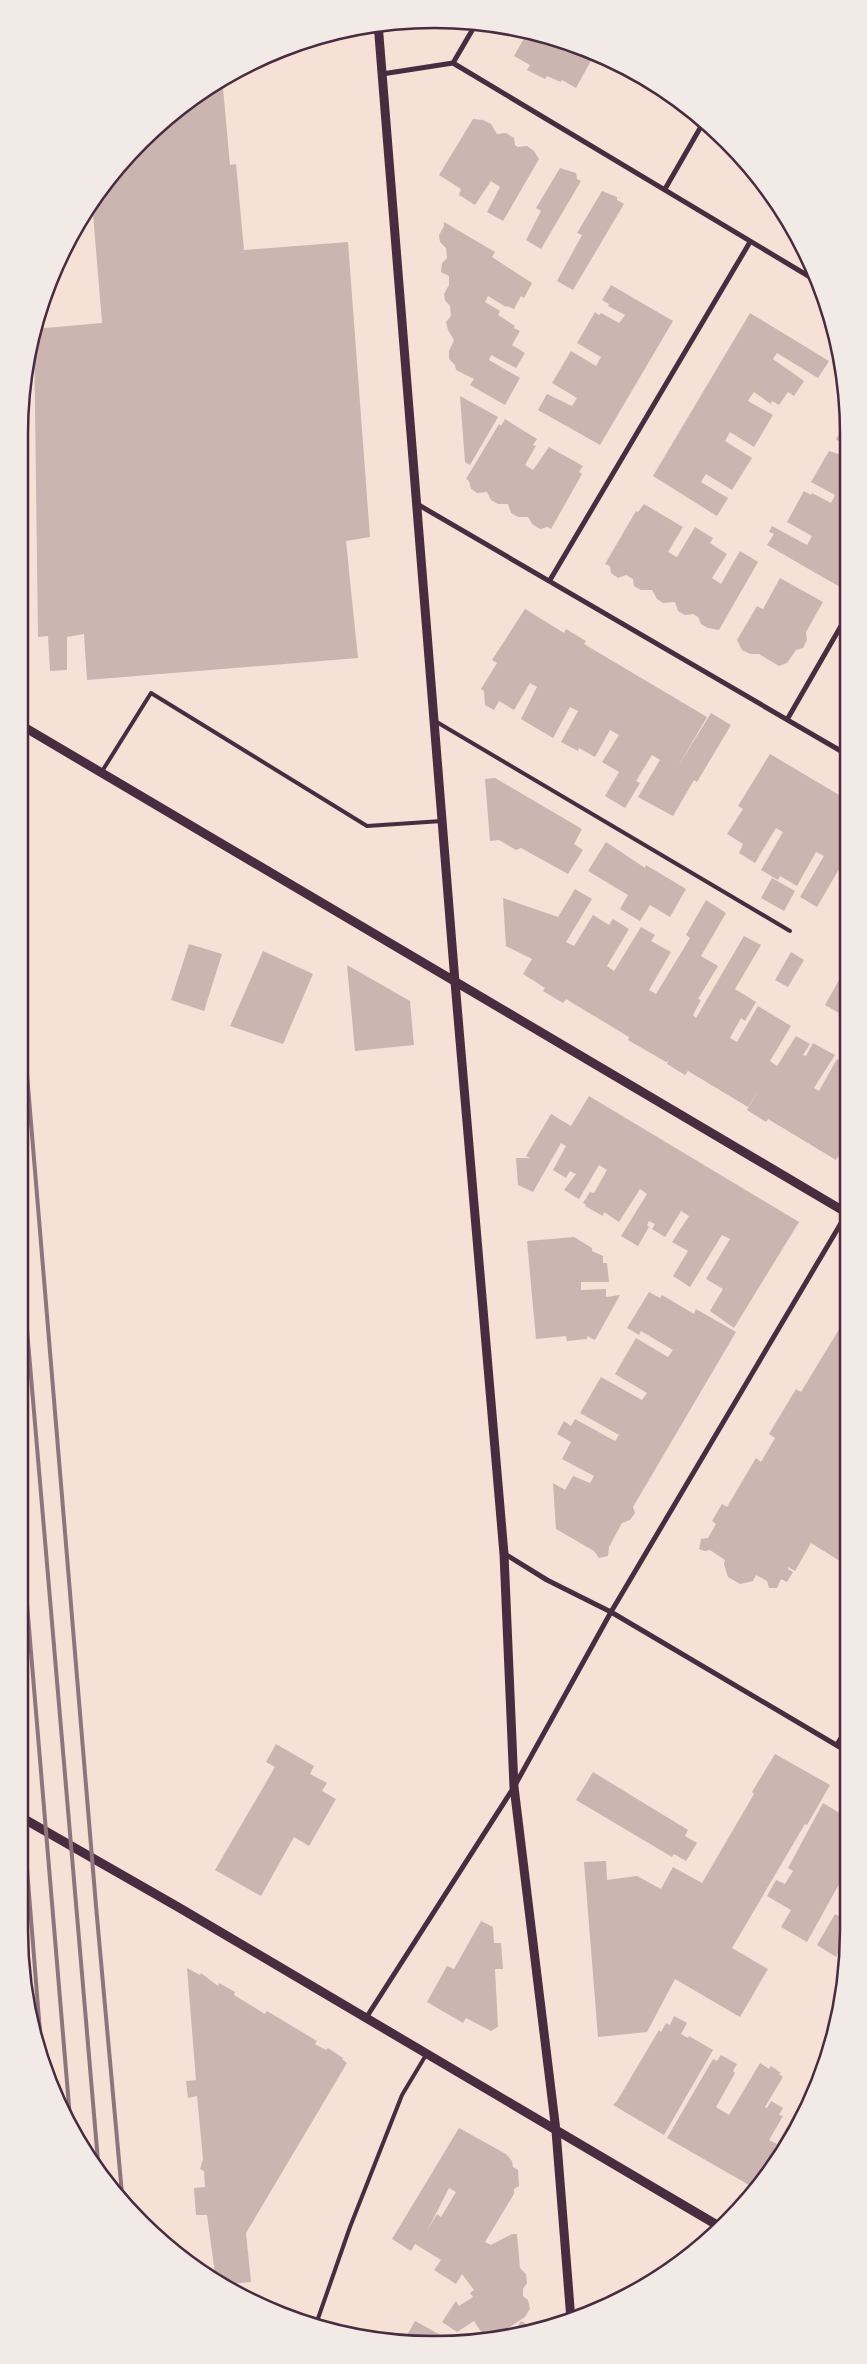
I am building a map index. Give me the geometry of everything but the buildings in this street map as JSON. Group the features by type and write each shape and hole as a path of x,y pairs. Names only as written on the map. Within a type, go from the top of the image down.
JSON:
{"street":[{"path":"453,63 473,29"},
{"path":"379,31 455,982 504,1554 514,1787 556,2131 569,2313"},
{"path":"382,74 453,63 665,188 808,276"},
{"path":"665,188 700,127"},
{"path":"550,580 750,242"},
{"path":"416,504 788,718 840,750"},
{"path":"788,718 840,628"},
{"path":"28,729 840,1209"},
{"path":"366,2019 514,1787 611,1612 840,1225"},
{"path":"504,1554 546,1580 611,1612 840,1747"},
{"path":"28,1821 715,2224"}],"lane":[{"path":"101,773 151,693 367,826 443,820"},
{"path":"435,721 790,931"},
{"path":"836,1745 840,1739"},
{"path":"318,2320 350,2227 402,2095 426,2054"}],"railway":[{"path":"28,1086 96,1906 122,2191"},
{"path":"28,1341 98,2159"},
{"path":"28,1616 69,2111"},
{"path":"28,1881 40,2031"}]}
